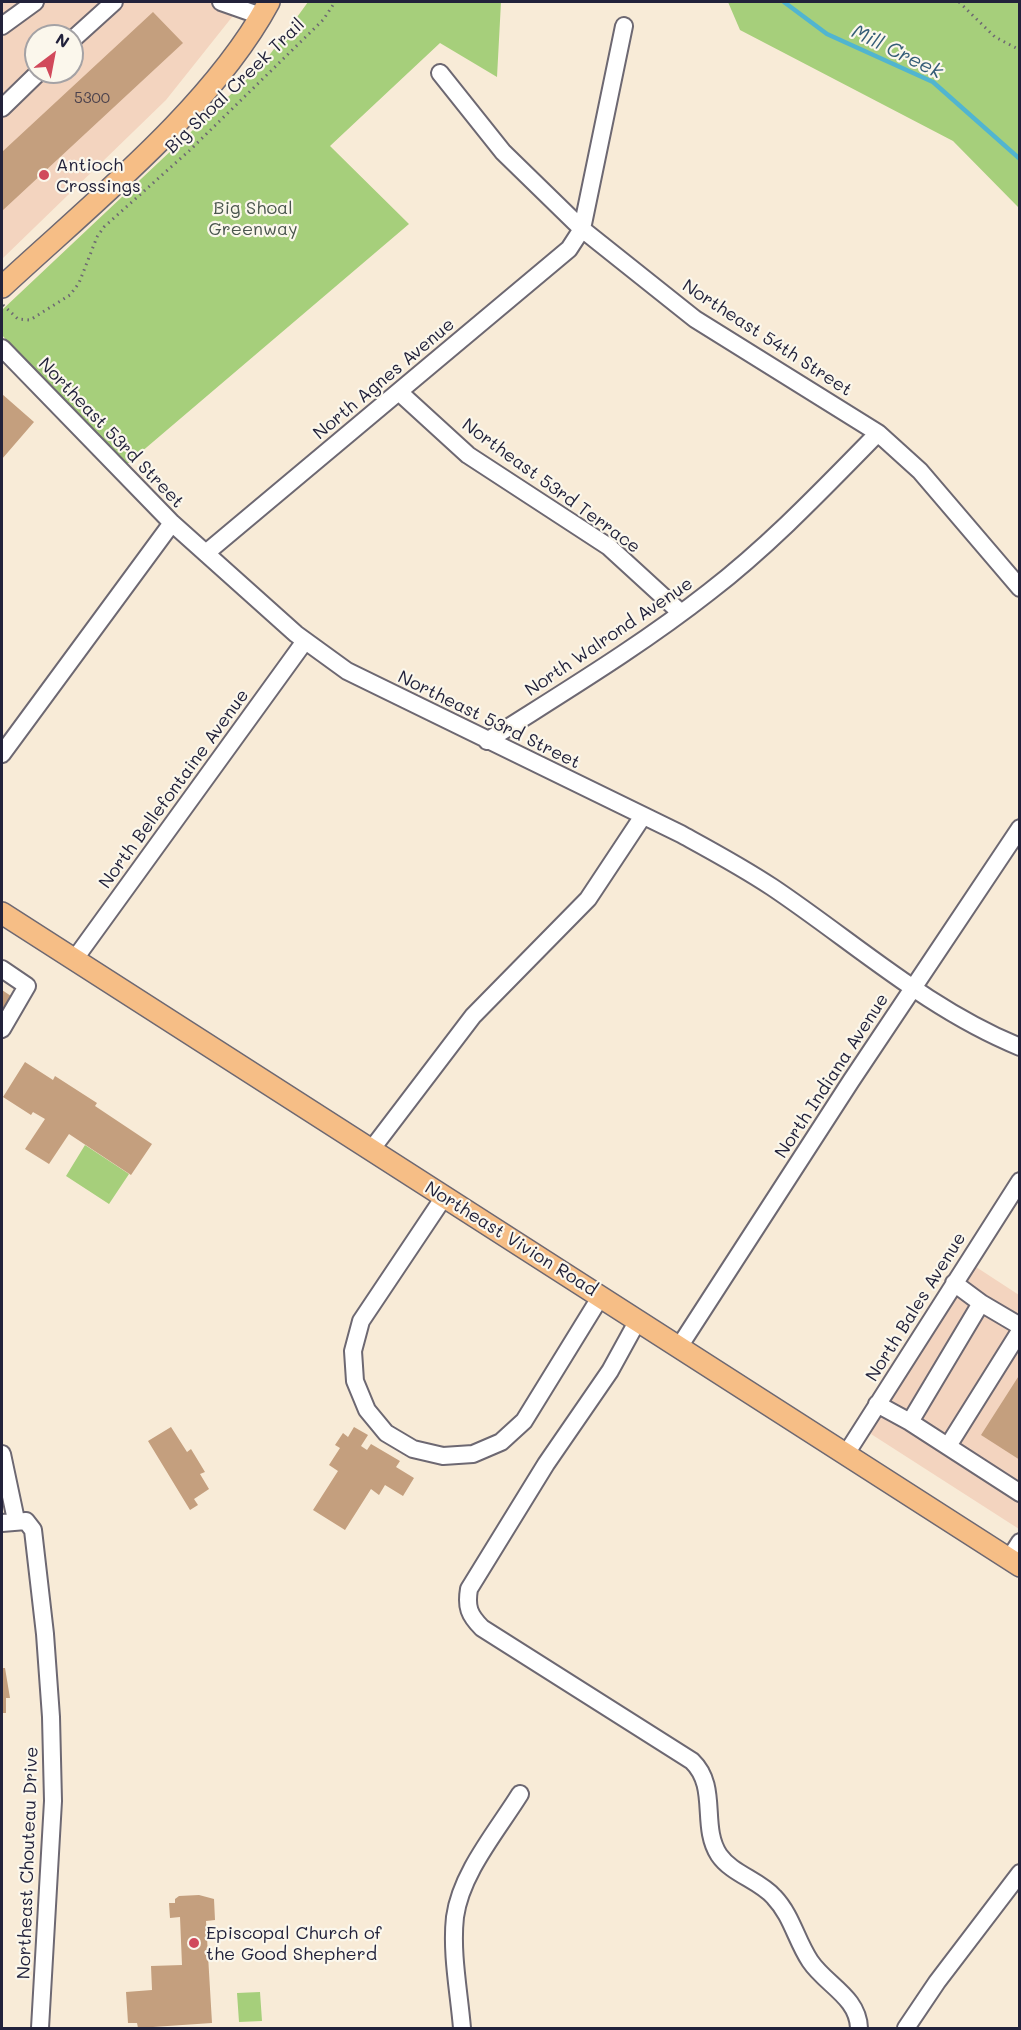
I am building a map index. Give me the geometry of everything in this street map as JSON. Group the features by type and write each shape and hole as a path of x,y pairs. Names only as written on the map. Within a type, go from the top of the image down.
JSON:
{"main road":[{"path":"2,296 195,103 221,73 265,9"},
{"name":"Northeast Vivion Road","path":"2,914 846,1454 1016,1556"}],"street":[{"path":"84,29 114,2"},
{"path":"221,2 265,9"},
{"path":"2,26 26,4"},
{"path":"582,229 624,26"},
{"name":"Northeast 54th Street","path":"440,73 504,152 582,229 695,319 878,433 920,471 1020,588"},
{"path":"2,108 27,84"},
{"name":"North Agnes Avenue","path":"206,554 569,249 582,229"},
{"name":"Northeast 53rd Street","path":"2,348 171,523 305,641 347,671 728,859 773,888 877,965 951,1014 1020,1047"},
{"name":"Northeast 53rd Terrace","path":"399,392 468,455 609,547 680,612"},
{"name":"North Walrond Avenue","path":"487,741 643,642 680,612 710,592 795,517 878,433"},
{"path":"2,754 171,523"},
{"name":"North Bellefontaine Avenue","path":"74,960 305,641"},
{"path":"371,1150 473,1016 588,899 606,876 643,816"},
{"name":"North Indiana Avenue","path":"680,1347 913,987 1020,828"},
{"path":"2,969 27,986 2,1029"},
{"name":"North Bales Avenue","path":"846,1454 1020,1181"},
{"path":"444,1197 361,1321 353,1351 355,1381 364,1404 386,1433 413,1449 443,1456 473,1454 501,1442 524,1421 601,1296"},
{"path":"954,1283 981,1303 1020,1326"},
{"path":"910,1422 981,1303"},
{"path":"638,1320 610,1371 546,1464 468,1589 466,1603 469,1615 482,1628 692,1761 701,1769 709,1794 710,1822 719,1856 732,1868 774,1896 793,1922 808,1959 826,1982 853,2004 859,2028"},
{"path":"948,1446 1020,1331"},
{"path":"877,1404 910,1422 1020,1493"},
{"name":"Northeast Chouteau Drive","path":"2,1454 15,1521 33,1530 45,1634 52,1726 52,1857 40,2028"},
{"path":"462,2028 454,1935 456,1915 469,1876 520,1794"},
{"path":"906,2028 937,1982 1020,1873"}],"path":[{"name":"Big Shoal Creek Trail","path":"2,296 18,319 30,320 70,295 79,284 97,237 104,227 189,151 323,20 335,2"},
{"path":"959,2 995,38 1020,50"}],"shaded area":[{"name":"Antioch Crossings","path":"2,2 244,2 166,100 2,259"},
{"path":"973,1265 1019,1295 1019,1529 871,1434 873,1425"}],"green space":[{"name":"Big Shoal Greenway","path":"308,2 501,2 497,77 440,43 330,146 409,224 120,470 2,335 2,310 263,64"},
{"path":"728,2 1019,2 1019,208 953,141 740,30"},
{"path":"85,1145 129,1174 109,1204 66,1176"},
{"path":"260,1992 262,2021 239,2022 237,1993"}],"building":[{"path":"153,12 183,43 2,211 2,152 75,84 84,84 84,76"},
{"path":"2,394 34,422 2,459"},
{"path":"2,990 14,998 2,1018"},
{"path":"25,1062 53,1080 55,1076 97,1103 95,1106 152,1144 131,1175 69,1134 49,1164 25,1149 45,1119 33,1112 31,1115 3,1097"},
{"path":"1020,1374 1020,1460 981,1435"},
{"path":"171,1427 187,1452 191,1449 205,1472 200,1474 209,1489 194,1499 198,1505 190,1510 148,1441"},
{"path":"354,1427 368,1435 361,1446 367,1450 371,1444 400,1461 396,1467 414,1478 403,1496 385,1485 379,1495 371,1489 345,1530 313,1510 338,1471 329,1465 340,1448 335,1445 343,1433 348,1437"},
{"path":"2,1668 5,1668 10,1698 6,1698 6,1713 2,1713"},
{"name":"Episcopal Church of the Good Shepherd","path":"199,1895 214,1899 215,1920 206,1921 212,2023 138,2028 137,2023 128,2023 126,1992 152,1990 151,1966 182,1965 180,1917 170,1918 169,1903 175,1903 175,1899 179,1896"}],"waterway":[{"name":"Mill Creek","path":"784,2 827,34 933,82 1020,159"}],"place":[{"name":"Antioch Crossings","path":"44,175"},
{"name":"Episcopal Church of the Good Shepherd","path":"194,1943"}]}
